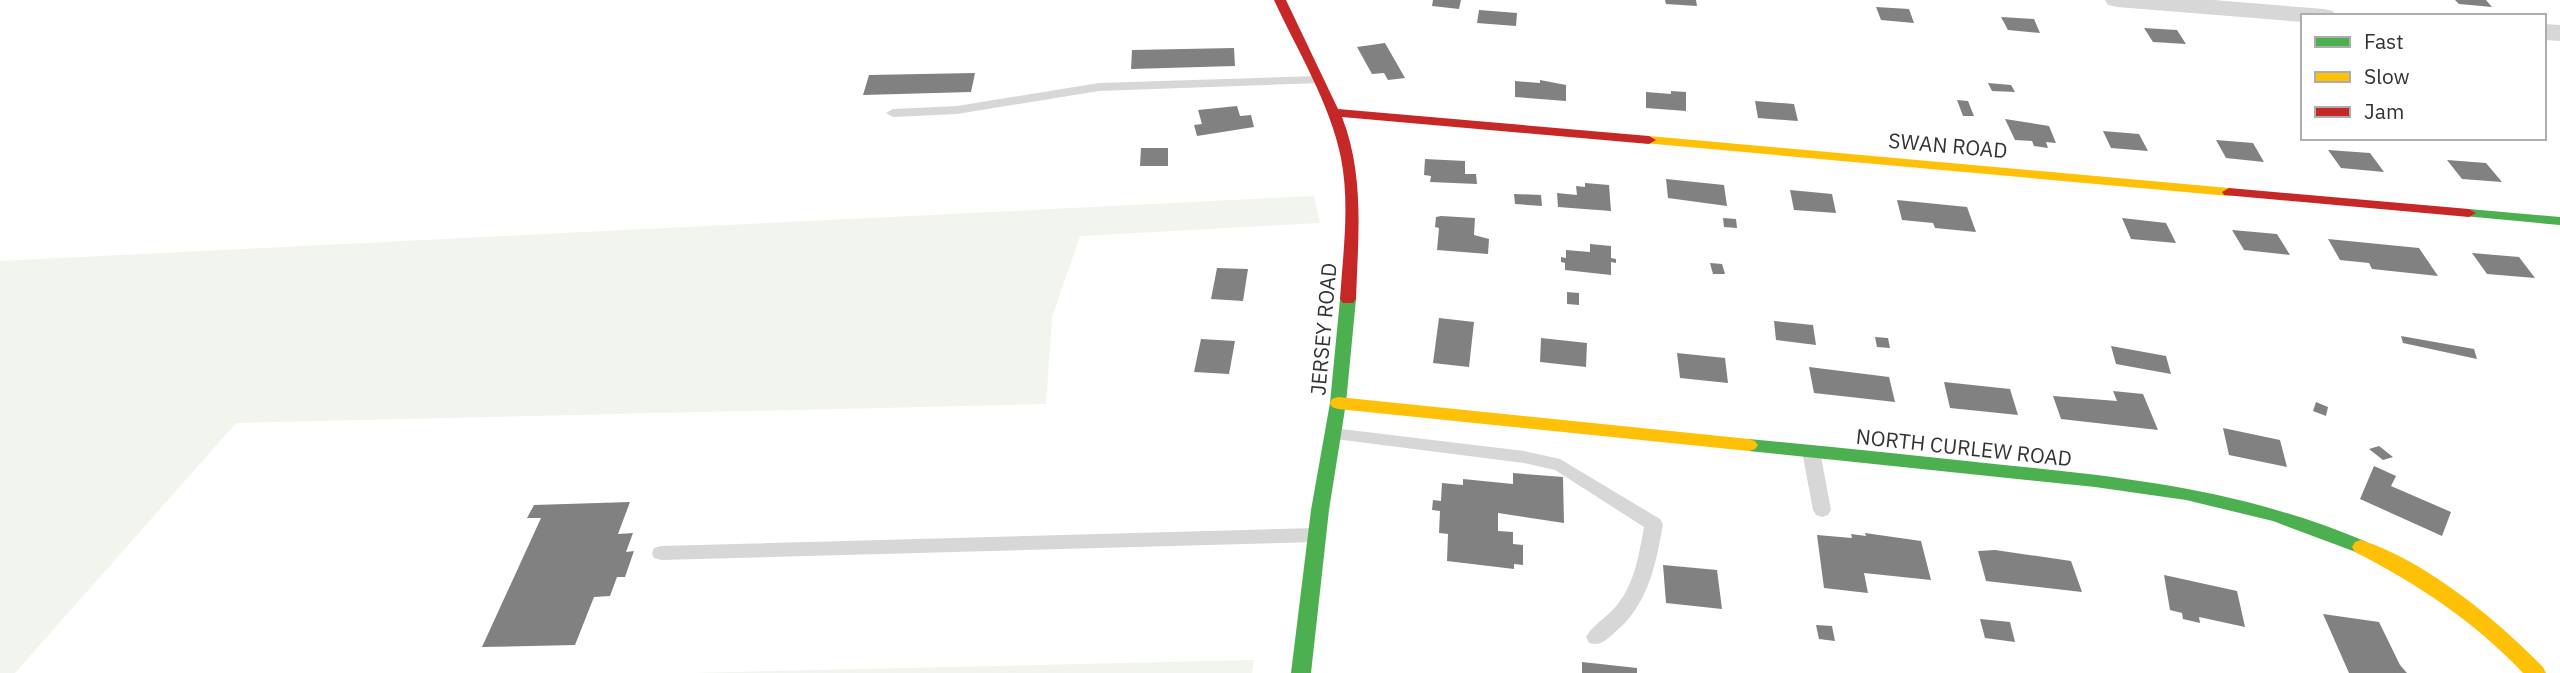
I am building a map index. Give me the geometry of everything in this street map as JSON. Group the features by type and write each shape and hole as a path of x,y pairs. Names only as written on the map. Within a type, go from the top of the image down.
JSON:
{"street":[{"name":"JERSEY ROAD","path":"1280,0 1332,112 1348,157 1352,198 1348,305 1338,403 1301,673"},
{"path":"2117,0 2301,14"},
{"name":"SWAN ROAD","path":"1332,112 2560,221"},
{"name":"NORTH CURLEW ROAD","path":"1338,403 2143,488 2266,511 2332,534 2379,557 2471,611 2519,652 2536,673"}],"lane":[{"path":"893,113 957,110 1099,87 1317,80"},
{"path":"1333,434 1524,457 1560,465 1654,524 1643,584 1616,623 1597,638"},
{"path":"1811,451 1822,510"},
{"path":"661,553 1318,535"}],"shaded area":[{"path":"1314,196 1320,223 1080,236 1052,317 1046,404 236,423 15,673 0,673 0,261"},
{"path":"1254,660 1252,673 691,673"}],"building":[{"path":"1433,0 1461,0 1459,9 1432,6"},
{"path":"1665,0 1696,0 1697,6 1666,4"},
{"path":"2455,0 2486,0 2492,7 2459,4"},
{"path":"1876,7 1909,9 1914,23 1881,20"},
{"path":"1479,10 1517,13 1516,26 1477,23"},
{"path":"2001,17 2034,19 2040,33 2008,30"},
{"path":"2144,28 2177,30 2186,44 2153,42"},
{"path":"1385,43 1405,78 1388,80 1384,73 1372,74 1357,47"},
{"path":"1234,48 1235,66 1131,69 1132,50"},
{"path":"975,73 971,92 863,95 869,75"},
{"path":"1540,80 1566,85 1566,101 1515,97 1515,81 1540,83"},
{"path":"1988,83 2011,85 2015,92 1992,91"},
{"path":"1671,91 1686,92 1686,111 1646,108 1646,92 1671,94"},
{"path":"1957,100 1968,101 1974,116 1963,116"},
{"path":"1755,101 1794,104 1798,121 1758,118"},
{"path":"1237,106 1240,116 1251,115 1254,127 1197,136 1194,125 1202,124 1198,110"},
{"path":"2005,119 2049,126 2056,143 2046,142 2048,148 2034,146 2032,141 2015,140"},
{"path":"2103,131 2139,134 2148,151 2111,148"},
{"path":"2216,140 2253,143 2264,162 2226,158"},
{"path":"1141,148 1168,148 1168,166 1140,166"},
{"path":"2328,150 2370,153 2384,172 2341,168"},
{"path":"1425,159 1465,161 1465,174 1476,174 1477,184 1430,182 1431,176 1424,175"},
{"path":"2447,160 2486,163 2502,182 2462,179"},
{"path":"1666,179 1724,185 1727,206 1668,198"},
{"path":"1585,183 1609,185 1611,211 1558,207 1557,193 1577,195 1576,186 1585,187"},
{"path":"1790,190 1832,194 1836,213 1794,210"},
{"path":"1514,194 1541,195 1542,206 1515,204"},
{"path":"1897,200 1967,207 1976,232 1935,228 1933,223 1902,220"},
{"path":"1436,217 1475,218 1474,235 1489,239 1488,254 1437,250 1439,228 1435,227"},
{"path":"1723,218 1736,219 1737,228 1724,227"},
{"path":"2122,218 2166,223 2176,243 2131,239"},
{"path":"2232,230 2277,234 2290,255 2244,250"},
{"path":"2328,239 2419,248 2438,276 2372,269 2369,263 2340,260"},
{"path":"1590,244 1611,246 1611,258 1616,259 1616,263 1611,262 1611,275 1565,270 1561,257 1566,258 1566,250 1590,252"},
{"path":"2472,253 2519,257 2535,278 2487,274"},
{"path":"1710,263 1722,264 1725,274 1713,274"},
{"path":"1217,268 1248,269 1243,301 1211,299"},
{"path":"1567,292 1579,293 1579,305 1567,304"},
{"path":"1439,318 1474,322 1469,367 1433,363"},
{"path":"1774,321 1813,325 1816,345 1776,340"},
{"path":"2401,336 2474,349 2477,359 2403,343"},
{"path":"1875,337 1888,338 1890,348 1877,347"},
{"path":"1541,338 1587,343 1586,367 1540,362"},
{"path":"1201,339 1235,341 1229,374 1194,372"},
{"path":"2111,346 2166,356 2171,374 2116,364"},
{"path":"1677,353 1725,358 1728,383 1680,378"},
{"path":"1809,367 1889,377 1895,402 1814,393"},
{"path":"1944,382 2010,389 2018,415 1950,408"},
{"path":"2113,391 2143,394 2158,430 2061,419 2053,396 2117,401"},
{"path":"2316,402 2328,407 2326,416 2313,411"},
{"path":"2223,428 2280,440 2287,467 2229,455"},
{"path":"2379,446 2393,457 2383,460 2369,449"},
{"path":"2374,466 2396,476 2391,486 2451,512 2442,536 2360,499"},
{"path":"1513,473 1563,477 1564,523 1498,513 1498,531 1513,532 1513,544 1523,545 1523,565 1514,564 1514,569 1447,561 1448,534 1439,533 1440,511 1432,510 1433,500 1441,501 1442,483 1463,485 1463,479 1513,484"},
{"path":"630,502 618,534 633,533 626,552 634,551 625,577 617,577 610,596 594,597 575,645 482,647 541,518 527,518 534,505"},
{"path":"1865,533 1921,541 1931,580 1864,573 1868,593 1824,588 1817,535 1852,538 1851,534 1866,536"},
{"path":"1995,550 2071,561 2082,592 1986,581 1978,551"},
{"path":"1663,565 1717,570 1722,609 1666,603"},
{"path":"2164,575 2237,591 2245,627 2199,617 2200,623 2183,619 2182,613 2170,610"},
{"path":"2323,614 2379,622 2400,665 2407,673 2349,673"},
{"path":"1980,619 2010,622 2015,642 1985,638"},
{"path":"1816,625 1832,626 1835,641 1819,639"},
{"path":"1582,662 1637,668 1637,673 1582,673"}],"traffic: fast":[{"path":"2469,213 2560,221"},
{"path":"1301,673 1320,510 1338,403 1348,299"},
{"path":"1749,445 2140,486 2275,514 2361,547"}],"traffic: slow":[{"path":"1649,140 2229,192"},
{"path":"1338,403 1749,445"},
{"path":"2361,547 2409,572 2455,601 2497,635 2536,673"}],"traffic: jam":[{"path":"1280,0 1337,120 1348,159 1352,211 1348,299"},
{"path":"1332,112 1649,140"},
{"path":"2229,192 2469,213"}]}
